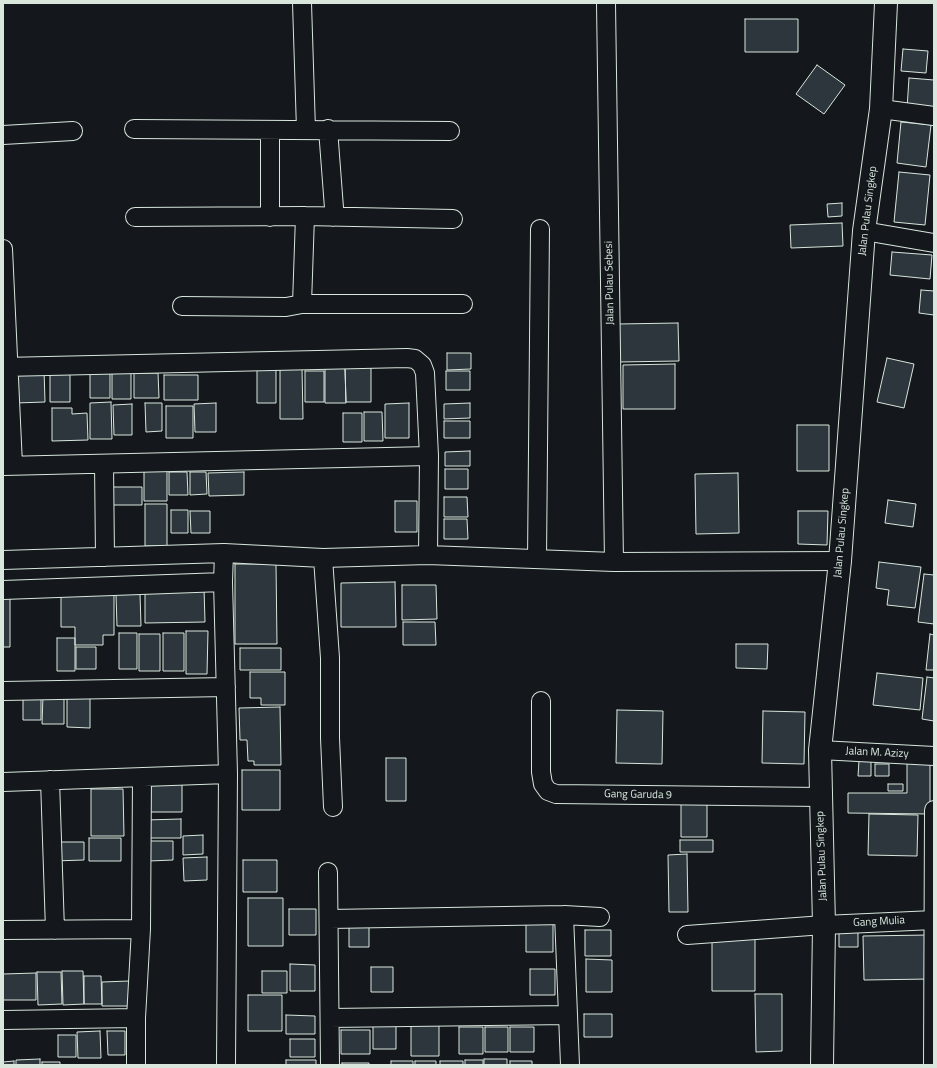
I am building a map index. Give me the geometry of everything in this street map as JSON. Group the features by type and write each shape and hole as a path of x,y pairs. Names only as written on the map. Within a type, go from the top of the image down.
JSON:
{"street":[{"path":"302,3 306,130"},
{"name":"Jalan Pulau Sebesi","path":"606,3 614,562"},
{"name":"Jalan Pulau Singkep","path":"822,1065 824,1019 824,925 820,750 840,561 864,231 881,109 886,3"},
{"path":"881,109 934,116"},
{"path":"134,129 270,131 328,129 450,131"},
{"path":"328,129 334,208 333,217"},
{"path":"3,135 73,131"},
{"path":"270,131 270,217"},
{"path":"302,304 305,216"},
{"path":"135,217 305,216 453,219"},
{"path":"537,559 540,229"},
{"path":"864,231 934,243"},
{"path":"3,249 8,466 429,456"},
{"path":"182,306 286,307 302,304 463,304"},
{"path":"6,366 412,358 422,365 425,373 429,456 428,555"},
{"path":"104,464 105,557"},
{"path":"3,560 224,553 323,558 428,555 614,562 840,561"},
{"path":"224,553 223,582 228,774 226,1065"},
{"path":"323,558 330,658 330,738 333,807"},
{"path":"3,590 223,582"},
{"path":"3,691 226,687"},
{"name":"Gang Garuda 9","path":"541,701 541,772 543,784 548,791 556,794 820,798"},
{"name":"Jalan M. Azizy","path":"820,750 934,756"},
{"path":"3,782 228,774"},
{"path":"136,1065 136,1018 141,929 142,777"},
{"path":"50,780 55,930"},
{"path":"932,1065 934,810"},
{"path":"328,872 330,919 330,1065"},
{"path":"330,919 564,915 600,917"},
{"path":"564,915 570,1065"},
{"name":"Gang Mulia","path":"687,934 824,925 933,920"},
{"path":"3,930 141,929"},
{"path":"330,1018 568,1015"},
{"path":"3,1020 136,1018"}],"building":[{"path":"745,19 798,19 798,52 745,52"},
{"path":"903,49 928,51 926,73 901,71"},
{"path":"817,65 845,85 824,114 796,94"},
{"path":"909,78 934,80 934,111 907,109"},
{"path":"901,122 931,125 926,167 897,163"},
{"path":"899,172 930,175 925,225 894,222"},
{"path":"842,203 842,216 828,217 827,204"},
{"path":"842,223 843,246 791,248 790,225"},
{"path":"892,252 932,255 930,279 890,275"},
{"path":"921,290 934,291 934,315 919,313"},
{"path":"678,323 679,361 618,362 618,324"},
{"path":"447,353 471,353 471,369 447,370"},
{"path":"887,358 914,364 904,408 877,402"},
{"path":"675,364 675,409 623,409 623,365"},
{"path":"371,367 371,402 346,402 345,368"},
{"path":"257,368 276,368 276,403 257,403"},
{"path":"280,368 302,368 303,419 280,419"},
{"path":"325,368 345,368 346,403 325,403"},
{"path":"16,369 44,369 45,402 16,403"},
{"path":"50,370 70,370 70,402 50,402"},
{"path":"90,370 110,370 110,398 90,398"},
{"path":"305,371 324,371 324,402 305,402"},
{"path":"446,371 470,371 470,390 446,390"},
{"path":"131,372 131,399 112,399 112,373"},
{"path":"134,373 158,373 159,398 134,398"},
{"path":"164,375 198,375 198,400 164,400"},
{"path":"111,402 112,439 90,439 90,403"},
{"path":"145,403 162,403 162,431 146,432"},
{"path":"216,403 216,432 195,432 194,404"},
{"path":"409,403 409,438 385,438 385,404"},
{"path":"470,403 470,418 444,419 444,404"},
{"path":"132,404 132,435 114,435 113,405"},
{"path":"166,406 193,406 193,438 166,438"},
{"path":"52,408 72,408 72,414 87,413 88,440 52,441"},
{"path":"364,412 382,412 383,441 364,441"},
{"path":"343,413 362,413 362,442 343,442"},
{"path":"444,421 470,421 470,438 444,438"},
{"path":"797,425 829,425 829,471 797,471"},
{"path":"470,451 470,466 445,466 445,452"},
{"path":"445,469 468,469 468,489 445,489"},
{"path":"144,470 167,470 167,501 144,501"},
{"path":"169,472 187,472 188,495 169,495"},
{"path":"190,472 206,472 207,494 190,495"},
{"path":"244,472 244,495 209,496 208,473"},
{"path":"738,473 739,533 696,534 695,474"},
{"path":"108,487 142,487 142,505 108,505"},
{"path":"444,497 467,497 468,517 444,517"},
{"path":"888,500 916,504 913,527 885,523"},
{"path":"395,501 417,501 417,532 395,532"},
{"path":"145,504 167,504 167,546 145,546"},
{"path":"171,510 188,510 188,533 171,533"},
{"path":"190,511 210,511 210,533 191,533"},
{"path":"798,511 828,511 827,545 798,544"},
{"path":"444,519 467,519 468,539 444,539"},
{"path":"879,562 921,567 915,608 887,605 889,590 876,588"},
{"path":"235,564 276,564 277,644 235,644"},
{"path":"924,574 934,575 934,624 918,622"},
{"path":"395,582 396,627 341,627 341,583"},
{"path":"402,585 436,585 437,619 402,620"},
{"path":"204,588 205,622 145,623 145,589"},
{"path":"61,592 114,592 114,635 103,635 103,645 75,645 75,627 61,627"},
{"path":"116,594 140,594 141,626 117,626"},
{"path":"3,598 10,598 10,647 3,647"},
{"path":"403,622 435,622 436,645 403,645"},
{"path":"186,631 208,631 207,674 186,674"},
{"path":"119,633 137,633 137,669 119,669"},
{"path":"163,633 184,633 184,671 163,671"},
{"path":"139,634 160,634 160,671 139,671"},
{"path":"930,634 934,635 934,670 926,670"},
{"path":"57,638 75,638 75,671 57,671"},
{"path":"736,644 768,644 767,669 736,668"},
{"path":"76,647 96,647 96,669 76,669"},
{"path":"240,648 281,648 281,670 240,670"},
{"path":"250,672 285,672 285,705 261,705 261,698 250,698"},
{"path":"877,673 923,678 920,710 873,705"},
{"path":"927,677 934,678 934,721 922,719"},
{"path":"67,694 90,694 90,728 67,727"},
{"path":"43,696 64,696 64,724 42,724"},
{"path":"23,699 41,699 41,720 23,720"},
{"path":"280,707 281,765 254,765 254,761 248,761 247,740 240,740 239,708"},
{"path":"617,710 663,711 662,764 616,763"},
{"path":"763,711 805,712 804,764 762,763"},
{"path":"386,758 406,758 406,801 386,801"},
{"path":"907,760 930,761 930,814 848,813 848,793 907,793"},
{"path":"859,761 871,761 871,776 858,776"},
{"path":"875,764 889,764 889,776 875,776"},
{"path":"242,770 280,770 280,810 242,810"},
{"path":"146,781 182,781 182,812 146,812"},
{"path":"888,784 903,784 903,791 888,791"},
{"path":"91,789 123,789 124,836 91,836"},
{"path":"681,804 707,804 707,837 681,837"},
{"path":"869,814 918,815 917,856 868,855"},
{"path":"181,819 181,838 146,838 145,820"},
{"path":"203,835 203,854 183,855 183,836"},
{"path":"89,838 121,838 121,861 89,861"},
{"path":"680,840 713,840 713,852 680,852"},
{"path":"149,841 173,841 173,860 149,861"},
{"path":"53,842 84,842 84,860 53,861"},
{"path":"687,854 688,912 669,912 668,855"},
{"path":"207,857 207,880 184,881 183,858"},
{"path":"243,860 277,860 277,892 243,892"},
{"path":"248,898 283,898 283,946 248,946"},
{"path":"289,909 316,909 316,935 289,935"},
{"path":"526,922 553,922 553,952 526,952"},
{"path":"349,924 369,925 369,947 349,947"},
{"path":"585,930 611,930 611,956 585,956"},
{"path":"858,931 858,947 839,947 839,932"},
{"path":"755,934 755,991 712,991 712,935"},
{"path":"930,935 930,979 864,980 863,936"},
{"path":"586,959 612,960 612,992 586,992"},
{"path":"290,964 315,965 315,991 290,991"},
{"path":"371,967 393,967 393,992 371,992"},
{"path":"530,969 555,969 555,995 530,995"},
{"path":"62,971 83,971 84,1004 63,1005"},
{"path":"262,971 287,971 287,993 262,993"},
{"path":"37,972 61,972 62,1004 38,1005"},
{"path":"36,973 36,1000 3,1000 3,974"},
{"path":"84,976 101,976 102,1004 84,1004"},
{"path":"129,981 129,1006 102,1006 102,982"},
{"path":"755,994 782,994 782,1051 756,1052"},
{"path":"248,995 282,995 282,1031 248,1031"},
{"path":"584,1014 612,1014 612,1037 584,1037"},
{"path":"286,1015 315,1016 315,1034 286,1034"},
{"path":"411,1023 439,1023 439,1056 411,1056"},
{"path":"373,1025 396,1025 396,1049 373,1049"},
{"path":"459,1027 483,1027 483,1054 459,1054"},
{"path":"485,1027 508,1027 508,1052 485,1052"},
{"path":"510,1027 534,1027 534,1052 510,1052"},
{"path":"341,1030 370,1030 370,1054 341,1054"},
{"path":"100,1031 101,1058 78,1058 77,1032"},
{"path":"107,1031 125,1031 125,1055 108,1055"},
{"path":"58,1035 76,1035 76,1057 58,1057"},
{"path":"290,1039 315,1039 315,1057 290,1057"},
{"path":"40,1059 40,1065 16,1065 16,1060"},
{"path":"484,1059 507,1059 507,1065 484,1065"},
{"path":"286,1060 316,1060 316,1065 286,1065"},
{"path":"465,1060 483,1060 483,1065 465,1065"},
{"path":"14,1061 14,1065 3,1065 3,1062"},
{"path":"391,1061 413,1061 413,1065 391,1065"},
{"path":"415,1061 436,1061 436,1065 415,1065"},
{"path":"440,1061 463,1061 463,1065 440,1065"},
{"path":"510,1061 532,1061 532,1065 510,1065"},
{"path":"42,1062 60,1062 60,1065 42,1065"},
{"path":"342,1063 369,1063 369,1065 342,1065"}]}
